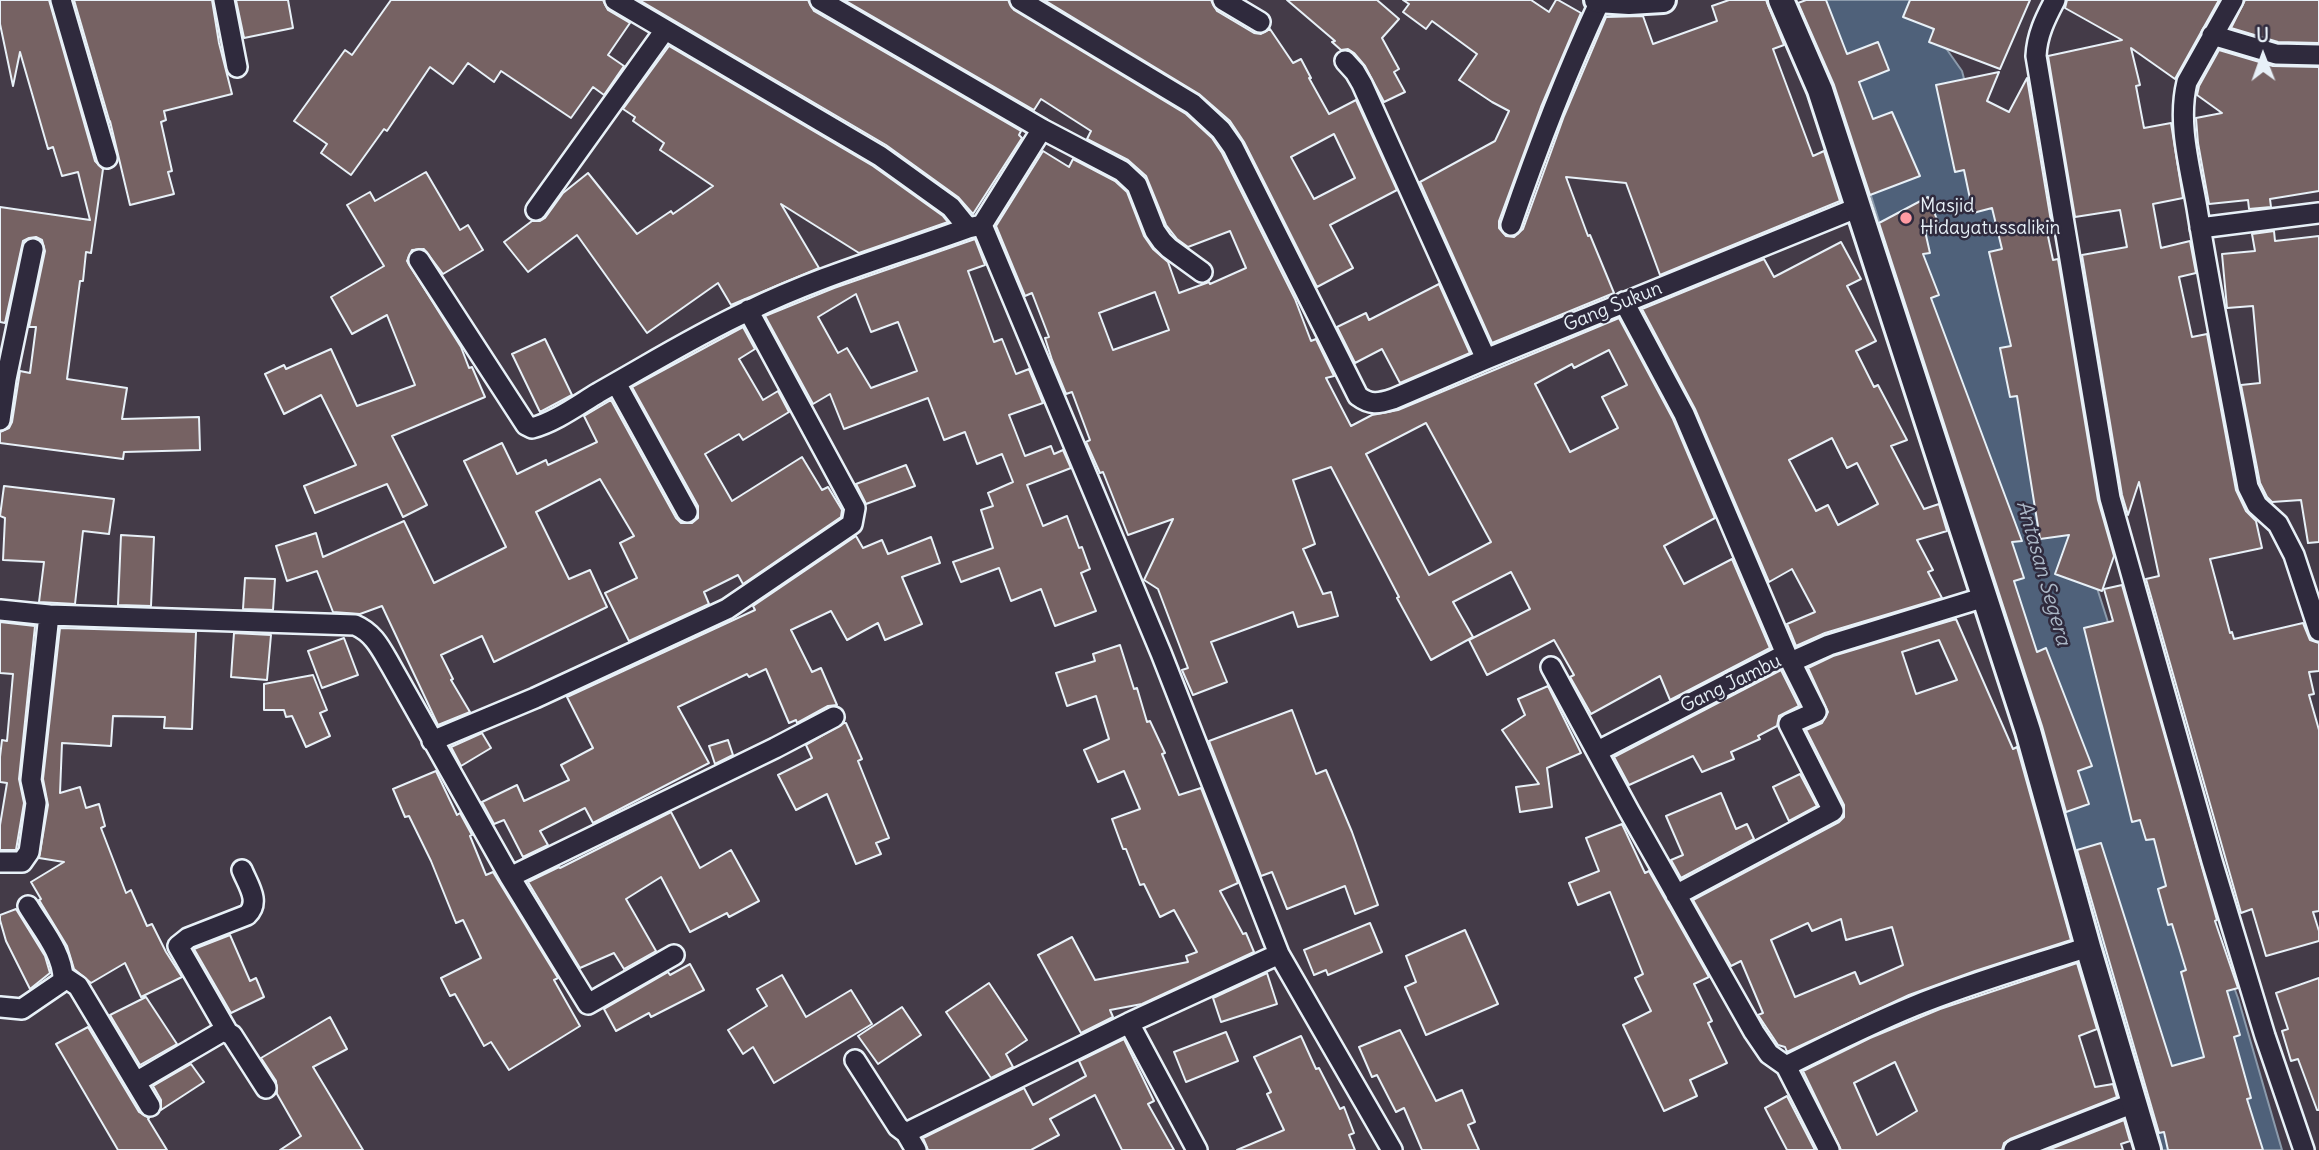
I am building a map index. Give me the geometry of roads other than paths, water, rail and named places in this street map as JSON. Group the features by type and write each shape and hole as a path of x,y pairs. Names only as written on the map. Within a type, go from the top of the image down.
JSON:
{"street":[{"path":"61,0 107,158"},
{"path":"224,0 237,67"},
{"path":"615,0 880,156 975,226 1161,653 1279,954 1392,1150"},
{"path":"820,0 1131,177 1156,231 1168,248 1202,272"},
{"name":"Gang Sukun","path":"1020,0 1193,104 1221,130 1233,147 1358,396 1368,403 1379,404 1393,399 1859,207"},
{"path":"1223,0 1260,22"},
{"path":"1511,225 1548,120 1598,0 1663,0"},
{"path":"1781,0 1820,90 2028,731 2148,1150"},
{"path":"2055,0 2043,23 2036,56 2110,498 2212,861 2265,1036 2304,1150"},
{"path":"2233,0 2188,82 2184,96 2183,120 2248,487 2257,505 2278,524 2294,555 2319,631"},
{"path":"536,209 665,30"},
{"path":"2212,35 2276,54 2319,55"},
{"path":"1345,61 1356,72 1362,84 1486,359"},
{"path":"419,260 526,425 532,428 748,310 815,280 975,226 1042,128"},
{"path":"2200,228 2319,213"},
{"path":"0,420 33,249"},
{"path":"1624,302 1684,414 1788,658 1816,712 1789,724 1833,811 1676,894"},
{"path":"432,741 535,698 727,609 852,524 855,508 748,310"},
{"path":"616,383 687,512"},
{"name":"Gang Jambu","path":"1598,751 1788,658 1985,597"},
{"path":"0,610 49,615 355,625 365,629 372,636 510,877 588,1004 674,955"},
{"path":"0,862 22,862 29,852 36,803 31,780 49,615"},
{"path":"1551,667 1754,1032 1769,1054 1786,1066 1829,1150"},
{"path":"510,877 834,717"},
{"path":"242,870 253,896 251,911 188,938 178,946 227,1031 267,1088"},
{"path":"0,1007 22,1009 63,981 58,957 28,906"},
{"path":"1786,1066 1914,1006 2088,947"},
{"path":"855,1060 898,1127 911,1142 1129,1023 1279,954"},
{"path":"63,976 78,986 150,1106"},
{"path":"1129,1023 1197,1150"},
{"path":"136,1082 218,1032 227,1031"},
{"path":"2014,1150 2134,1103"}],"water":[{"name":"Antasan Segera","path":"1805,0 1912,0 1962,71 2097,588 2172,821 2238,998 2282,1150 2161,1150 1898,282 1815,17"}],"place":[{"name":"Masjid Hidayatussalikin","path":"1906,218"}]}
